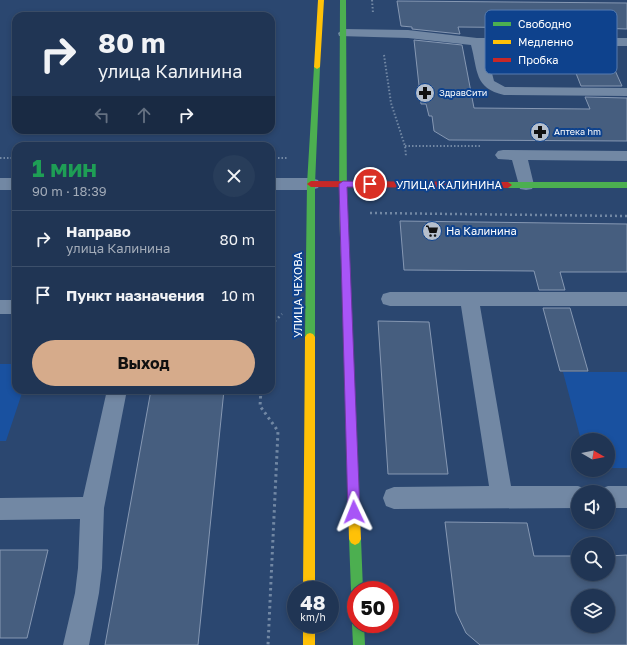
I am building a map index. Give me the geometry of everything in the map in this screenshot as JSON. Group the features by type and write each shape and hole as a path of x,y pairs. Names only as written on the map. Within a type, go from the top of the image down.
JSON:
{"main road":[{"name":"УЛИЦА ЧЕХОВА","path":"309,581 311,184 321,0"},
{"path":"343,0 343,184 357,581"},
{"name":"УЛИЦА КАЛИНИНА","path":"311,184 627,186"},
{"path":"309,633 309,645"},
{"path":"358,633 359,645"}],"street":[{"path":"0,184 12,184"},
{"name":"УЛИЦА КАЛИНИНА","path":"275,184 311,184"}],"lane":[{"path":"344,33 408,34 485,42"},
{"path":"477,42 485,72"},
{"path":"486,74 488,83 494,88 504,91 627,92"},
{"path":"503,155 627,156"},
{"path":"519,155 526,185"},
{"path":"390,299 627,299"},
{"path":"469,299 502,497"},
{"path":"0,307 12,307"},
{"path":"76,645 87,593 90,568 92,508 117,394"},
{"path":"394,498 571,497"},
{"path":"615,497 627,497"},
{"path":"0,509 92,508"}],"path":[{"path":"372,0 374,22 382,44 391,103 405,146 406,156"},
{"path":"0,158 12,158"},
{"path":"275,158 286,158"},
{"path":"370,213 627,216"},
{"path":"260,394 260,406 278,431 268,645"}],"shaded area":[{"path":"0,364 12,364 12,394 22,394 6,441 0,441"},
{"path":"563,372 627,372 627,468 615,468 615,433 579,433"}],"building":[{"path":"397,1 627,3 627,29 617,29 617,10 485,10 485,27 458,27 460,34 412,29 412,27 401,26"},
{"path":"414,40 462,45 474,108 590,109 585,97 627,98 627,141 449,140 434,131 432,116 429,116 426,104 421,104"},
{"path":"576,74 617,74 622,86 581,86"},
{"path":"400,221 627,224 627,272 560,272 565,290 539,290 534,271 404,270"},
{"path":"543,308 570,308 588,371 560,371"},
{"path":"378,321 429,322 448,474 388,474"},
{"path":"150,394 224,394 198,645 105,645"},
{"path":"445,522 527,523 534,556 571,556 571,581 615,581 615,556 627,555 627,645 480,645 466,633 456,612"},
{"path":"0,550 48,550 27,638 0,638"}],"traffic: fast":[{"path":"343,0 343,213 346,285"},
{"path":"310,337 311,184 317,67"},
{"path":"508,185 627,185"},
{"path":"355,539 357,581"},
{"path":"358,633 359,645"}],"traffic: slow":[{"path":"317,67 321,0"},
{"path":"346,285 355,539"},
{"path":"309,581 310,337"},
{"path":"309,633 309,645"}],"traffic: jam":[{"path":"311,184 508,185"}],"place":[{"name":"ЗдравСити","path":"425,93"},
{"name":"Аптека hm","path":"540,132"},
{"name":"На Калинина","path":"432,231"}],"route":[{"path":"354,512 343,184 370,184"}]}
